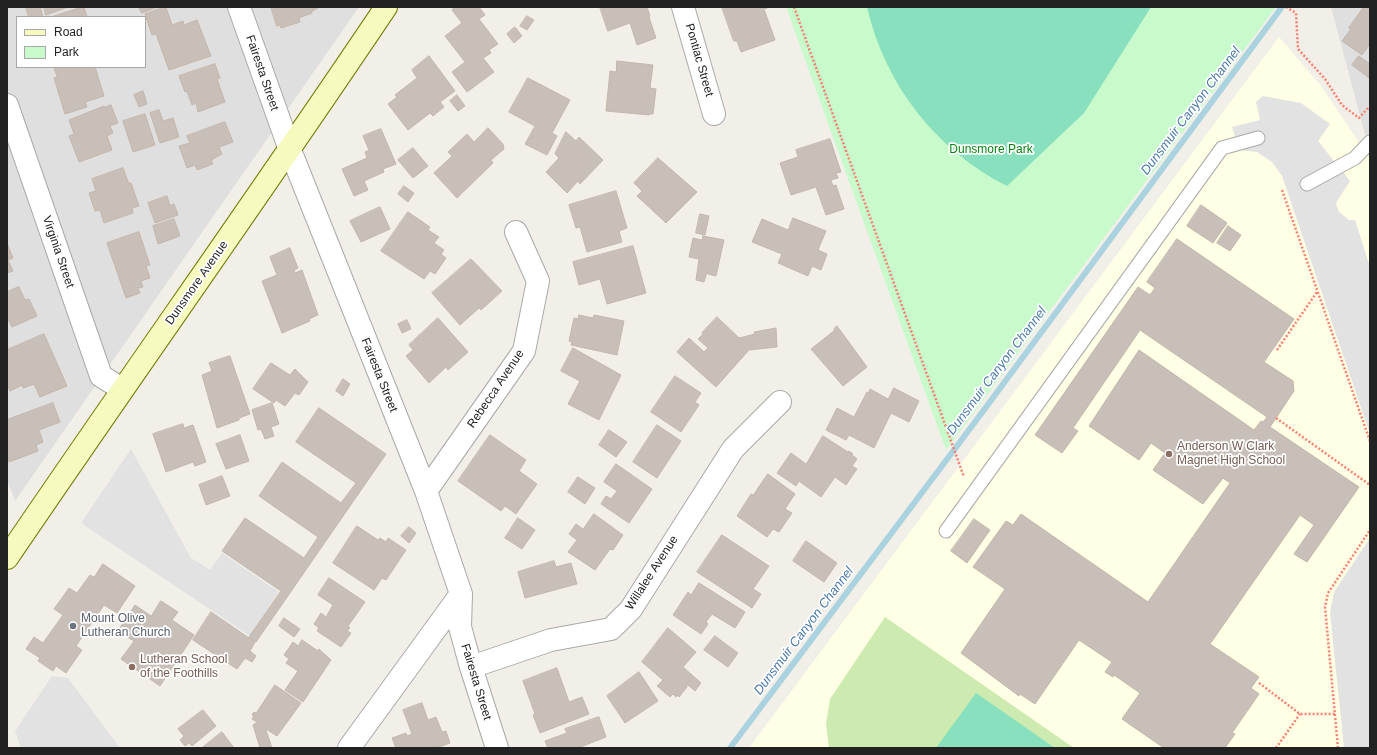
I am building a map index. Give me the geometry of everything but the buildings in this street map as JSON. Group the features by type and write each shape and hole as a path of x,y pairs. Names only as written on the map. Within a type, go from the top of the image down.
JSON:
{"street":[{"name":"Fairesta Street","path":"239,7 290,150 426,491 461,594 460,627 497,748"},
{"name":"Dunsmore Avenue","path":"7,558 122,389 290,150 386,7"},
{"name":"Pontiac Street","path":"683,7 714,114"},
{"name":"Virginia Street","path":"7,106 101,376 122,389"},
{"name":"Rebecca Avenue","path":"426,491 524,350 538,281 516,232"},
{"name":"Willalee Avenue","path":"471,667 552,640 611,629 631,609 733,449 780,402"},
{"path":"349,748 461,594"}],"lane":[{"path":"946,531 1222,148 1258,138"},
{"path":"1307,184 1355,158 1370,142"}],"path":[{"path":"794,7 966,481"},
{"path":"1286,7 1296,13 1298,50 1325,79 1342,105 1359,118 1369,107 1370,108"},
{"path":"1282,190 1370,441"},
{"path":"1277,350 1317,292"},
{"path":"1276,418 1370,485"},
{"path":"1338,748 1325,607 1328,593 1370,530"},
{"path":"1259,683 1300,714 1335,714"},
{"path":"1276,748 1300,714"}],"shaded area":[{"path":"7,7 359,7 15,501 7,480"},
{"path":"1331,7 1370,7 1370,153"},
{"name":"Anderson W Clark Magnet High School","path":"1279,37 1321,86 1370,159 1370,748 749,748"},
{"path":"1263,96 1301,103 1330,124 1318,141 1350,181 1336,203 1339,212 1349,220 1355,220 1370,267 1370,434 1282,176 1272,162 1257,152 1239,150 1232,127 1260,120 1256,102"},
{"path":"131,449 191,558 210,570 222,553 279,592 250,636 81,523"},
{"path":"1370,538 1370,748 1344,748 1330,613 1334,592"},
{"path":"52,676 68,678 120,748 21,748 15,731"}],"green space":[{"name":"Dunsmore Park","path":"786,7 1276,7 946,450"},
{"path":"867,7 1151,7 1084,113 1007,186 981,171 958,154 936,134 917,112 900,88 886,63 875,36"},
{"path":"885,617 1074,748 829,748 826,724 830,699"},
{"path":"976,693 1055,748 936,748"}],"waterway":[{"name":"Dunsmuir Canyon Channel","path":"730,748 975,422 1282,7"}],"place":[{"name":"Anderson W Clark Magnet High School","path":"1169,454"},
{"name":"Mount Olive Lutheran Church","path":"73,626"},
{"name":"Lutheran School of the Foothills","path":"132,667"}]}
